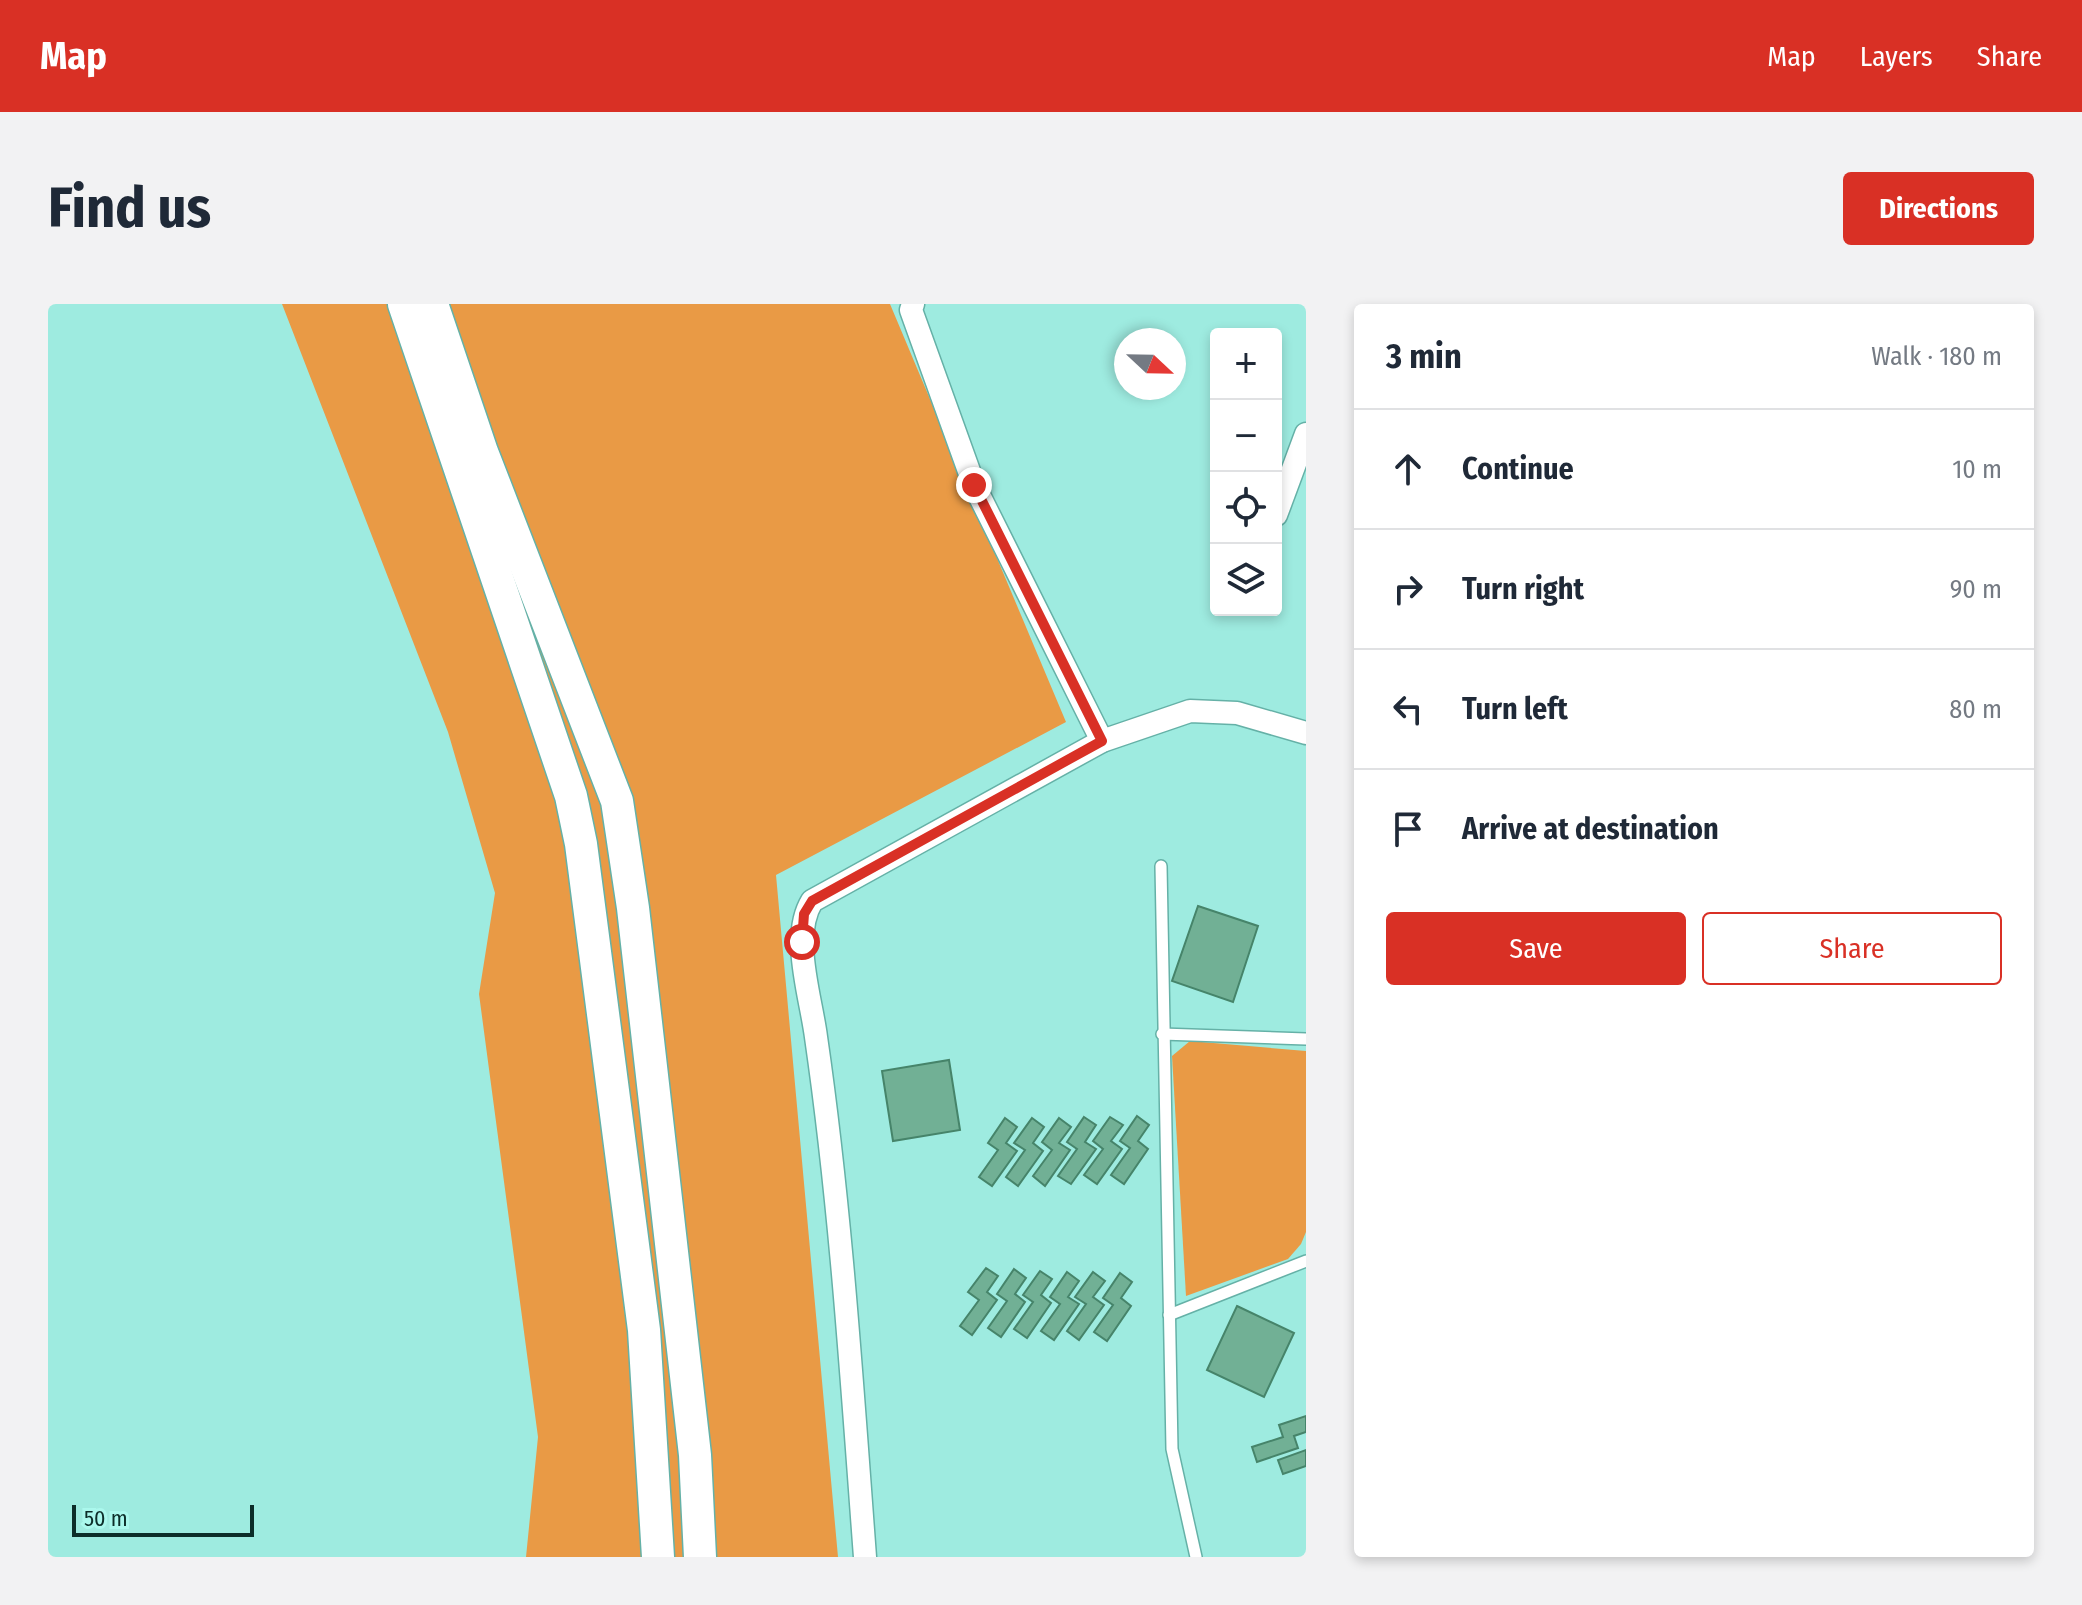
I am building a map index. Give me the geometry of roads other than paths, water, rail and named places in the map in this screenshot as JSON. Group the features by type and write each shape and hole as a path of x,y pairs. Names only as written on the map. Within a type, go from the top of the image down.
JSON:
{"street":[{"path":"404,304 571,796 581,844 644,1330 658,1557"},
{"path":"432,304 482,452 617,801 633,908 695,1455 700,1557"},
{"path":"913,304 911,310 974,485 1102,741"},
{"path":"1282,499 1306,434"},
{"path":"865,1557 846,1315 821,1072 802,942 804,914 812,901 1102,741 1190,711 1237,713 1306,733"}],"lane":[{"path":"1161,866 1172,1449 1196,1557"},
{"path":"1162,1034 1306,1039"},
{"path":"1169,1315 1306,1261"}]}
